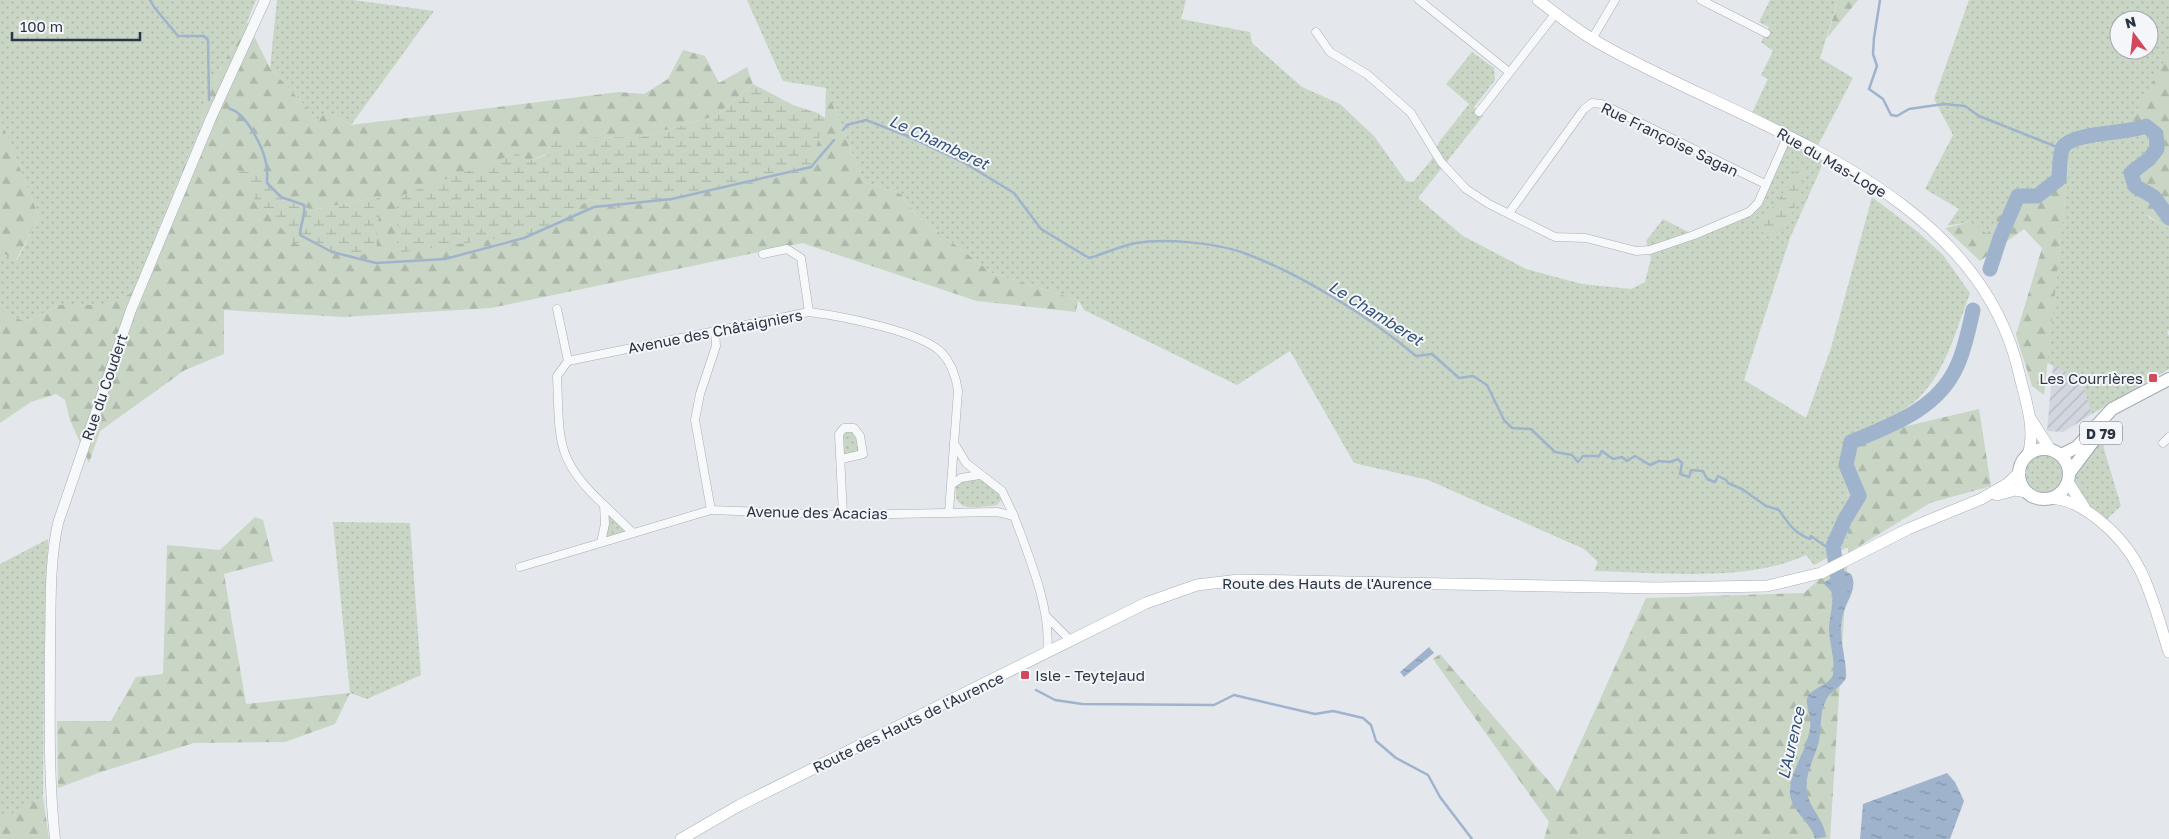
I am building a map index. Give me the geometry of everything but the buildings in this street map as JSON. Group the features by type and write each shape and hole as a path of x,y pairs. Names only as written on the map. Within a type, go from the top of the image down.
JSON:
{"main road":[{"name":"Rue du Mas-Loge","path":"1538,0 1592,39 1788,135 1890,196 1930,227 1967,267 1989,300 2007,334 2020,372 2029,416 2031,447 2028,455"},
{"name":"D 79","path":"2056,452 2078,447 2112,410 2169,379"},
{"name":"D 79","path":"2069,477 2095,438 2136,398"},
{"name":"Rue du Mas-Loge","path":"2029,416 2056,452"},
{"path":"1980,499 2007,484 2020,472 2028,455 2038,450 2056,452 2084,507"},
{"path":"2020,472 2022,486 2027,492"},
{"path":"2052,498 2059,494 2069,477"},
{"path":"1980,499 2015,490 2027,492 2038,498 2064,499 2084,507 2122,540 2139,564 2166,635 2169,652"},
{"name":"Route des Hauts de l'Aurence","path":"681,839 740,805 1146,603 1179,590 1216,582 1239,580 1746,588 1793,581 1821,573 1908,529 1980,499"}],"street":[{"name":"Rue du Coudert","path":"55,839 51,798 51,594 52,557 58,523 131,310 211,118 265,0"},
{"path":"1419,0 1509,72"},
{"path":"1592,39 1616,0"},
{"path":"1707,1 1766,33"},
{"path":"1479,112 1555,14"},
{"path":"1316,32 1330,52 1368,75 1411,113 1442,162 1466,189 1489,204 1555,238 1586,238 1636,251 1650,250 1694,235 1749,212 1758,203 1788,135"},
{"name":"Rue Françoise Sagan","path":"1509,213 1584,108 1592,103 1602,104 1765,184"},
{"path":"763,254 787,248 801,258 809,312"},
{"path":"557,309 568,361 556,376 563,452 569,465 584,487 632,532"},
{"name":"Avenue des Châtaigniers","path":"568,361 809,312 833,315 923,339 941,352 952,366 956,380 949,512"},
{"path":"712,510 694,420 700,394 716,346 715,330"},
{"path":"954,443 966,463 1002,491 1014,516 1048,618 1047,653"},
{"path":"842,458 843,515"},
{"path":"951,485 961,478 979,475"},
{"path":"601,542 605,524 604,505"},
{"name":"Avenue des Acacias","path":"520,567 632,532 712,510 843,515 997,512 1014,516"},
{"path":"1048,618 1071,641"}],"shaded area":[{"path":"2053,365 2081,379 2092,414 2063,432 2047,431"}],"green space":[{"path":"0,0 256,0 247,22 205,95 200,129 170,199 134,292 105,305 60,305 26,322 0,311 0,252 17,260 39,217 0,118"},
{"path":"277,0 353,0 434,11 351,125 326,110 319,121 270,68"},
{"path":"747,0 1186,0 1181,19 1250,32 1252,43 1302,87 1340,104 1374,136 1406,181 1413,182 1432,159 1439,142 1469,104 1446,84 1472,52 1494,68 1495,80 1474,107 1483,116 1418,198 1463,236 1526,269 1582,284 1631,289 1645,282 1651,258 1646,241 1663,219 1694,235 1749,212 1759,203 1788,135 1750,117 1768,79 1761,75 1773,51 1761,42 1769,27 1759,22 1770,0 1838,0 1820,58 1853,78 1815,151 1824,156 1821,168 1790,238 1744,380 1806,418 1831,348 1872,197 1918,232 1943,255 1970,293 1942,366 1925,391 1914,402 1898,413 1847,440 1848,547 1814,565 1806,555 1783,564 1730,573 1674,574 1594,571 1598,562 1584,549 1428,480 1354,463 1290,351 1237,385 1084,310 1078,300 992,273 916,215 901,194 864,182 826,88 783,81"},
{"path":"1838,0 1858,0 1827,38"},
{"path":"1969,0 2169,0 2169,148 2149,138 2153,147 2125,173 2149,218 2169,228 2169,330 2167,332 2169,336 2169,369 2092,414 2081,379 2047,363 2069,163 2036,193 2014,194 1987,235 1970,222 1947,226 1959,209 1925,189 1953,135 1934,99"},
{"path":"247,22 270,68 319,121 326,110 351,125 619,92 644,94 668,79 683,50 705,56 719,83 747,67 753,84 716,116 641,137 554,138 547,154 528,161 517,153 471,171 541,232 590,199 618,208 825,118 826,88 864,182 901,194 916,215 992,273 1078,300 1076,312 977,301 802,243 491,308 343,317 224,310 224,354 185,370 100,431 89,463 70,420 65,400 56,394 31,402 0,423 0,311 26,322 60,305 105,305 134,292 170,199 200,129 205,95","holes":["272,176 284,200 312,210 380,197 296,244"]},
{"path":"2169,52 2169,228 2151,218 2140,206 2132,192 2125,173 2153,147 2148,137 2123,123 2137,110"},
{"path":"753,84 793,105 818,113 825,118 809,171 618,208 590,199 541,232 397,253 397,197 517,153 528,161 547,155 553,138 641,137 716,116"},
{"path":"0,118 39,217 16,260 0,252"},
{"path":"2056,163 2069,163 2044,395 2032,386 2016,335 2042,248 2024,229 1980,261 1945,228 1970,222 1987,234 2014,194 2036,193 2055,177"},
{"path":"1798,166 1807,170 1791,216 1779,231 1771,236 1762,232 1759,226 1789,185"},
{"path":"235,170 272,176 284,200 312,210 380,197 376,253 356,255 296,244 256,201"},
{"path":"1979,409 1991,486 1930,503 1848,553 1847,440"},
{"path":"854,428 863,454 842,459 839,434"},
{"path":"2103,430 2104,449 2121,506 2103,523 2084,507 2069,477"},
{"path":"2045,455 2058,461 2064,474 2058,487 2045,493 2032,487 2026,474 2032,461"},
{"path":"979,478 1000,494 1001,500 997,505 975,508 962,505 958,501 956,486 960,482"},
{"path":"604,505 632,532 601,542"},
{"path":"255,517 263,520 273,561 224,574 246,704 350,693 335,724 285,742 194,743 101,772 58,788 57,721 111,721 136,677 163,674 167,545 220,550"},
{"path":"333,522 410,523 421,675 367,699 350,693"},
{"path":"48,539 44,662 43,797 0,821 0,564"},
{"path":"1848,553 1830,839 1544,839 1549,822 1433,659 1440,654 1558,792 1646,598 1804,593"},
{"path":"43,797 49,839 0,839 0,820"}],"water":[{"path":"1845,571 1851,574 1853,579 1852,593 1844,611 1841,628 1846,678 1830,694 1824,705 1819,741 1810,766 1806,785 1811,804 1822,824 1826,837 1815,839 1813,833 1792,803 1790,789 1791,781 1806,744 1810,728 1808,696 1832,677 1834,669 1829,629 1832,595 1831,591 1823,583"},
{"path":"1429,647 1434,653 1404,677 1400,672"},
{"path":"1947,773 1955,782 1964,801 1950,839 1860,839 1863,804"}],"waterway":[{"name":"Le Chamberet","path":"150,0 178,36 204,36 208,40 209,100"},
{"path":"1880,0 1873,54 1877,66 1869,89 1883,99 1891,115 1897,116 1909,109 1944,104 1965,106 1979,116 2062,149"},
{"name":"Le Chamberet","path":"230,109 242,117 258,140 267,165 267,183 281,197 304,205 300,235 332,252 376,263 445,259 524,238 594,207 672,199 811,167 834,140"},
{"name":"Le Chamberet","path":"843,130 847,125 866,120 910,137 963,162 1014,193 1041,229 1089,258 1136,243 1175,241 1233,249 1266,262 1334,298 1378,326 1416,356 1432,354 1459,378 1473,376 1487,385 1504,420 1512,428 1531,429 1555,452 1572,455 1578,462 1583,456 1599,456 1602,451 1613,459 1622,457 1627,461 1635,456 1650,465 1659,461 1670,462 1678,459 1682,463 1680,474 1689,477 1691,470 1703,471 1707,479 1715,482 1718,476 1742,489 1766,506 1779,510 1789,524 1800,534 1810,539 1811,536 1825,546 1833,546"},
{"name":"L'Aurence","path":"1990,269 2000,238 2018,196 2037,196 2059,179 2060,158 2063,147 2069,142 2078,139 2146,126 2156,134 2157,149 2149,159 2131,173 2135,186 2154,197 2169,218"},
{"name":"L'Aurence","path":"1840,594 1833,546 1845,519 1859,496 1846,465 1851,442 1898,422 1938,394 1949,381 1960,359 1973,310"},
{"path":"1036,690 1055,700 1082,704 1214,705 1234,695 1315,714 1333,711 1363,718 1371,725 1376,741 1396,758 1428,775 1440,797 1472,839"}],"place":[{"name":"Les Courrières","path":"2153,378"},
{"name":"Isle - Teytejaud","path":"1025,675"}]}
